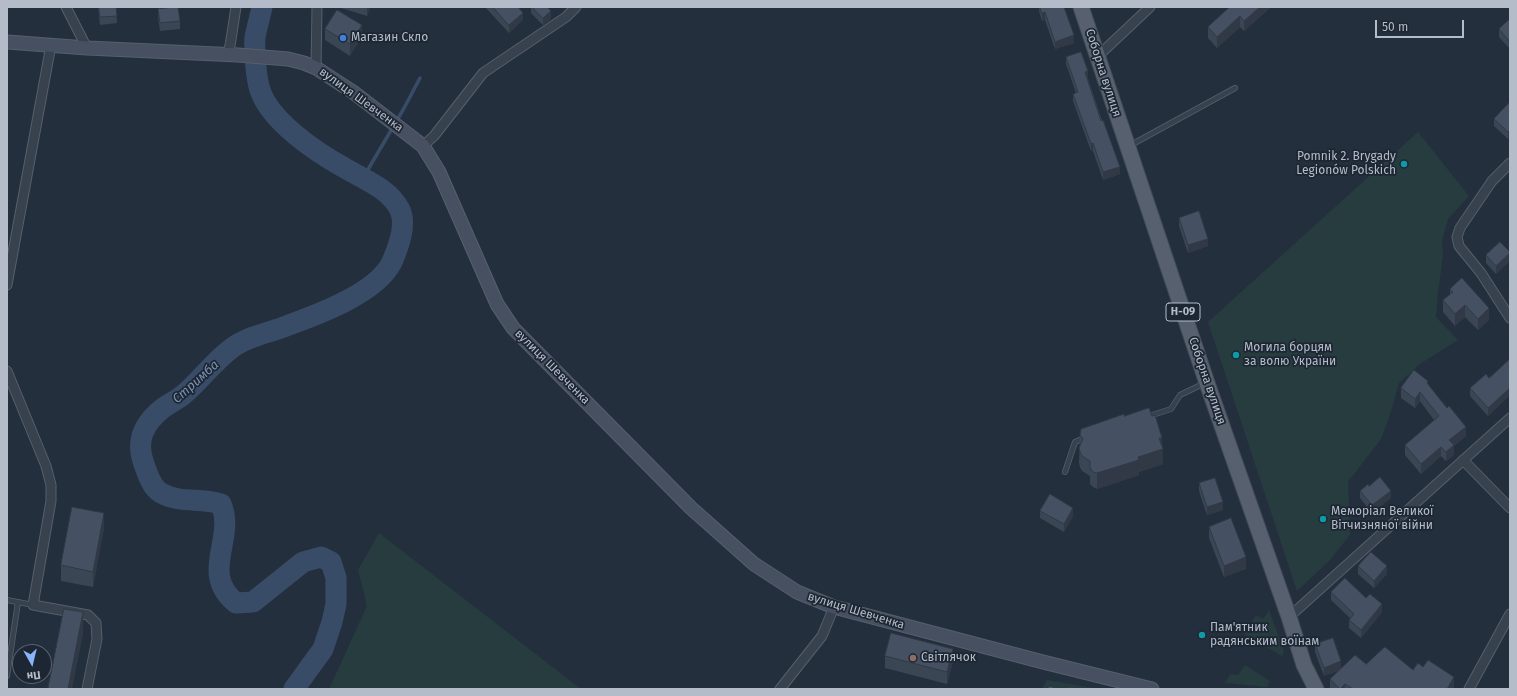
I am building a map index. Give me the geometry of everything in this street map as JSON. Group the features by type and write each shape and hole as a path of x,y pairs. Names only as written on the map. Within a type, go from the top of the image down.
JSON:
{"main road":[{"name":"Соборна вулиця","path":"1081,7 1207,383 1289,617"},
{"name":"Н-09","path":"1289,617 1304,665 1316,689"},
{"name":"Н-09","path":"1304,665 1304,689"}],"street":[{"path":"66,7 87,48"},
{"path":"232,55 230,46 236,7"},
{"path":"316,68 317,7"},
{"path":"423,146 434,136 483,73 566,17 576,7"},
{"path":"1098,56 1150,7"},
{"name":"вулиця Шевченка","path":"7,42 51,46 288,59 316,68 353,92 423,146 439,172 497,304 513,328 691,508 754,564 797,592 834,607 1152,689"},
{"path":"7,285 51,46"},
{"path":"1510,163 1492,181 1460,228 1457,237 1460,246 1481,273 1510,318"},
{"path":"7,371 46,466 51,485 51,501 33,605 88,615 96,623 97,639 87,689"},
{"path":"1289,617 1510,418"},
{"path":"1463,460 1510,508"},
{"path":"780,689 822,636 834,607"},
{"path":"1469,689 1510,614"}],"lane":[{"path":"1128,147 1234,88"},
{"path":"1141,419 1171,409 1180,395 1207,383"},
{"path":"1065,472 1075,442 1089,436"},
{"path":"7,600 33,605"},
{"path":"7,676 18,602"}],"green space":[{"path":"1418,132 1469,196 1448,219 1442,241 1443,256 1436,317 1458,340 1420,364 1399,383 1391,412 1381,439 1348,482 1350,535 1329,561 1297,591 1208,322"},
{"path":"379,533 581,689 329,689 367,606 358,570"},
{"path":"1269,610 1284,651 1282,656 1244,634 1256,615 1263,619"},
{"path":"1245,665 1270,681 1267,687 1225,683 1230,674 1238,675"},
{"path":"1047,680 1099,689 1042,689"}],"building":[{"path":"99,7 116,7 117,16 100,17"},
{"path":"178,7 180,21 160,23 158,9"},
{"path":"493,7 518,7 523,13 509,25"},
{"path":"532,7 547,7 551,11 543,18"},
{"path":"1040,7 1064,7 1074,35 1055,42 1045,12 1042,13"},
{"path":"1230,7 1260,7 1244,21 1240,16 1217,37 1208,27"},
{"path":"337,10 362,25 350,44 325,29"},
{"path":"1510,19 1510,42 1499,29"},
{"path":"1081,52 1088,71 1085,72 1101,121 1103,120 1120,167 1103,172 1073,94 1078,92 1066,57"},
{"path":"1510,102 1510,130 1508,132 1494,119"},
{"path":"1199,211 1208,239 1188,245 1179,218"},
{"path":"1500,242 1510,253 1496,266 1486,255"},
{"path":"1462,278 1489,308 1478,319 1465,305 1455,314 1443,300 1453,292 1450,289"},
{"path":"1510,359 1510,388 1488,408 1470,388 1486,374 1489,378"},
{"path":"1414,370 1428,381 1427,383 1447,408 1449,406 1466,427 1449,440 1454,445 1446,452 1441,447 1421,464 1405,445 1439,416 1420,392 1415,399 1401,388"},
{"path":"1149,408 1152,416 1155,415 1162,438 1159,438 1163,449 1138,457 1139,460 1097,473 1093,472 1090,468 1090,461 1082,456 1080,452 1079,448 1083,439 1080,435 1081,429 1124,414 1124,416"},
{"path":"1380,477 1391,491 1372,505 1360,491"},
{"path":"1215,478 1223,502 1207,507 1199,483"},
{"path":"1050,494 1073,508 1064,524 1040,511"},
{"path":"72,507 104,513 93,572 61,565"},
{"path":"1231,518 1246,557 1224,566 1209,527"},
{"path":"1371,552 1387,566 1374,581 1358,566"},
{"path":"1345,578 1366,598 1370,594 1382,604 1361,630 1349,620 1354,614 1331,592"},
{"path":"64,609 83,612 68,689 48,689 49,684 52,684 52,669"},
{"path":"891,633 953,649 947,672 885,656"},
{"path":"1333,638 1341,661 1324,668 1315,644"},
{"path":"1385,647 1413,670 1418,663 1423,667 1428,660 1454,677 1447,689 1353,689 1345,684 1340,689 1330,679 1355,655 1366,664"},
{"path":"1049,686 1060,689 1048,689"}],"waterway":[{"name":"Стримба","path":"262,7 255,37 255,49 256,71 260,90 265,102 284,124 308,144 332,161 375,185 389,196 395,202 402,216 403,222 401,236 392,262 384,274 372,285 358,295 324,311 248,339 225,353 181,397 156,414 146,426 140,447 148,476 158,491 176,498 221,504 224,517 224,530 220,555 220,580 225,592 236,603 253,602 303,562 321,557 331,562 336,578 336,604 332,622 323,649 294,689"},
{"path":"363,178 420,78"}],"place":[{"name":"Магазин Скло","path":"343,38"},
{"name":"Pomnik 2. Brygady Legionów Polskich","path":"1404,164"},
{"name":"Могила борцям за волю України","path":"1236,355"},
{"name":"Меморіал Великої Вітчизняної війни","path":"1323,519"},
{"name":"Пам'ятник радянським воїнам","path":"1202,635"},
{"name":"Світлячок","path":"913,658"}]}
